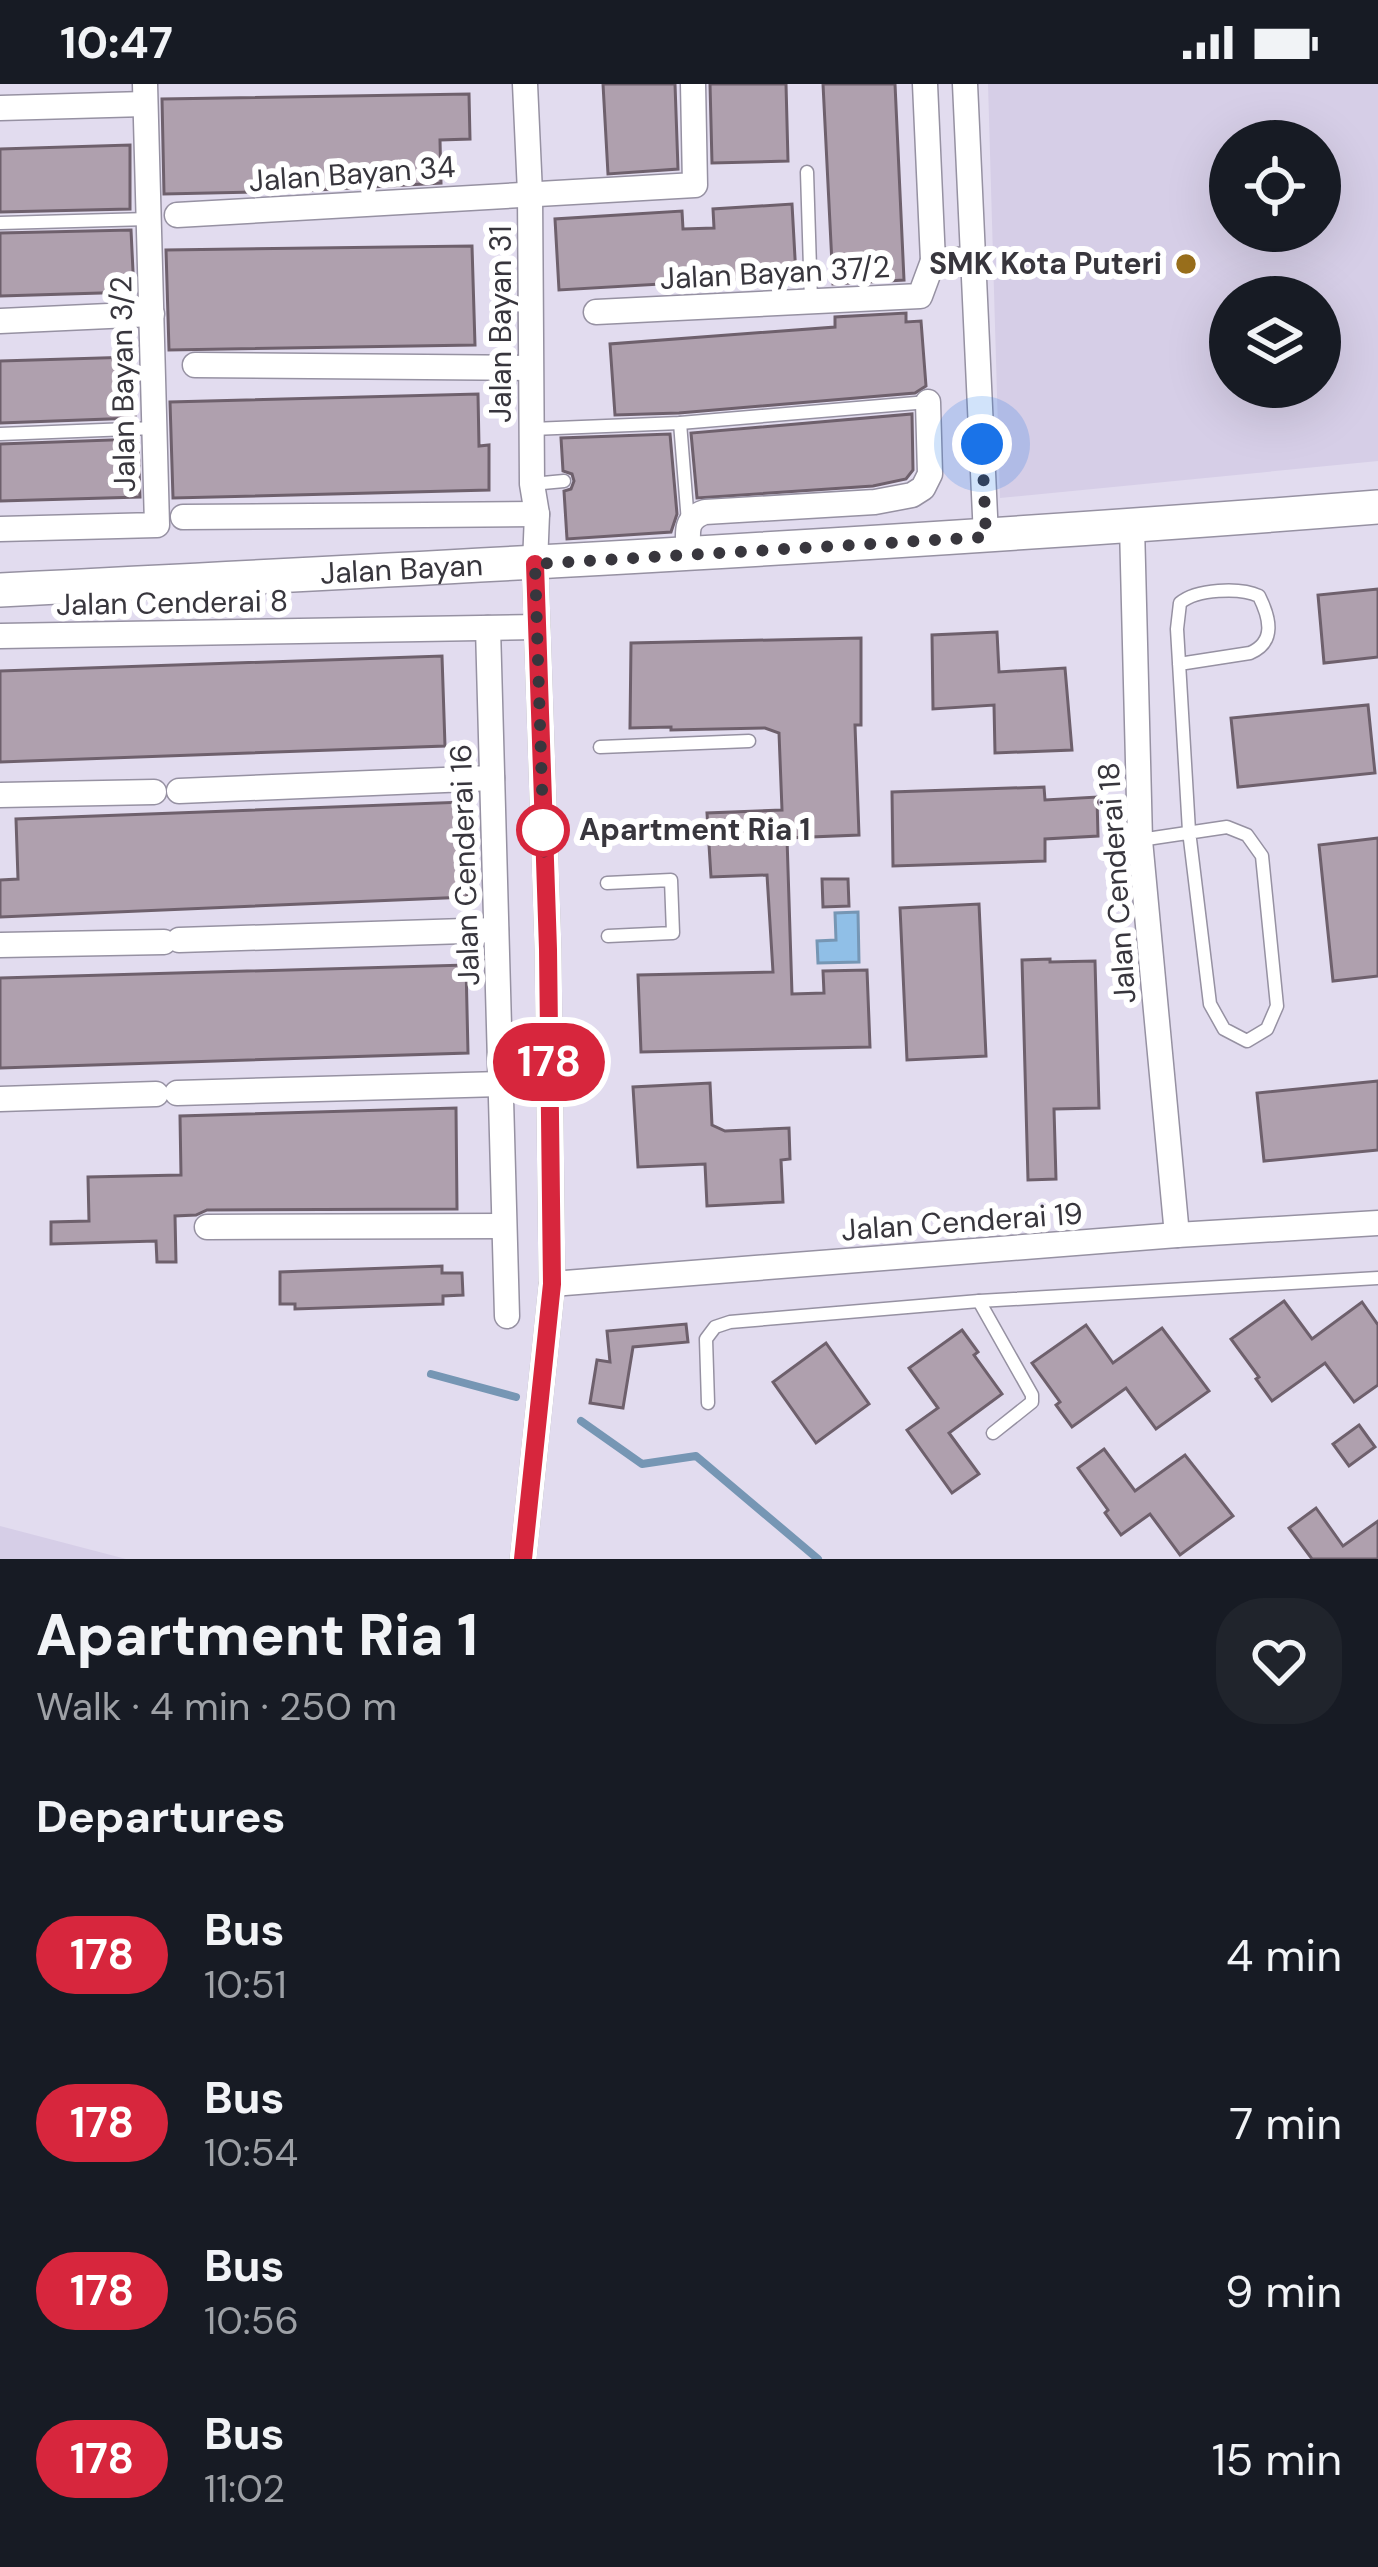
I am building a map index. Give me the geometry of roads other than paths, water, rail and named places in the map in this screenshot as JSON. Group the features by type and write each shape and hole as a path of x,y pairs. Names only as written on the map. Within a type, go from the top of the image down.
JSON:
{"street":[{"name":"Jalan Bayan 31","path":"523,1559 552,1284 525,84"},
{"name":"Jalan Bayan 34","path":"177,215 695,185 692,84"},
{"path":"925,84 933,261 973,259"},
{"path":"965,84 986,537"},
{"path":"0,108 145,94"},
{"name":"Jalan Bayan 3/2","path":"0,529 157,525 145,94"},
{"name":"Jalan Bayan 37/2","path":"596,312 920,296 933,261"},
{"path":"0,321 152,314"},
{"path":"195,365 530,368"},
{"path":"689,539 694,516 705,512 875,502 912,495 930,475 928,402"},
{"name":"Jalan Bayan","path":"0,590 535,564 616,547 689,539 986,537 1378,507"},
{"path":"183,518 536,514"},
{"name":"Jalan Cenderai 18","path":"1132,526 1141,840 1177,1235"},
{"name":"Jalan Cenderai 8","path":"0,636 537,627"},
{"name":"Jalan Cenderai 16","path":"488,628 507,1316"},
{"path":"0,795 492,778"},
{"path":"0,945 496,930"},
{"path":"0,1099 501,1084"},
{"name":"Jalan Cenderai 19","path":"552,1284 1378,1222"},
{"path":"207,1227 503,1226"}],"lane":[{"path":"807,172 811,300"},
{"path":"0,223 149,219"},
{"path":"531,430 928,402"},
{"path":"680,423 689,539"},
{"path":"0,434 155,428"},
{"path":"532,484 564,481"},
{"path":"1141,840 1189,831 1227,827 1247,835 1262,856 1277,1006 1268,1030 1247,1041 1224,1029 1210,1004 1189,831 1179,664 1177,615 1184,598 1192,594 1245,591 1259,596 1267,615 1268,636 1261,648 1179,664"},
{"path":"600,747 749,741"},
{"path":"607,883 671,880 673,933 608,935"},
{"path":"707,1402 706,1339 715,1327 730,1322 979,1301 1378,1278"},
{"path":"979,1301 1032,1395 1032,1402 993,1433"}],"water":[{"path":"858,912 859,962 818,963 817,941 836,940 835,913"}],"waterway":[{"path":"431,1374 516,1397"},
{"path":"581,1421 642,1464 696,1456 818,1559"}],"place":[{"name":"SMK Kota Puteri","path":"1186,264"},
{"name":"Apartment Ria 1","path":"543,830"}]}
